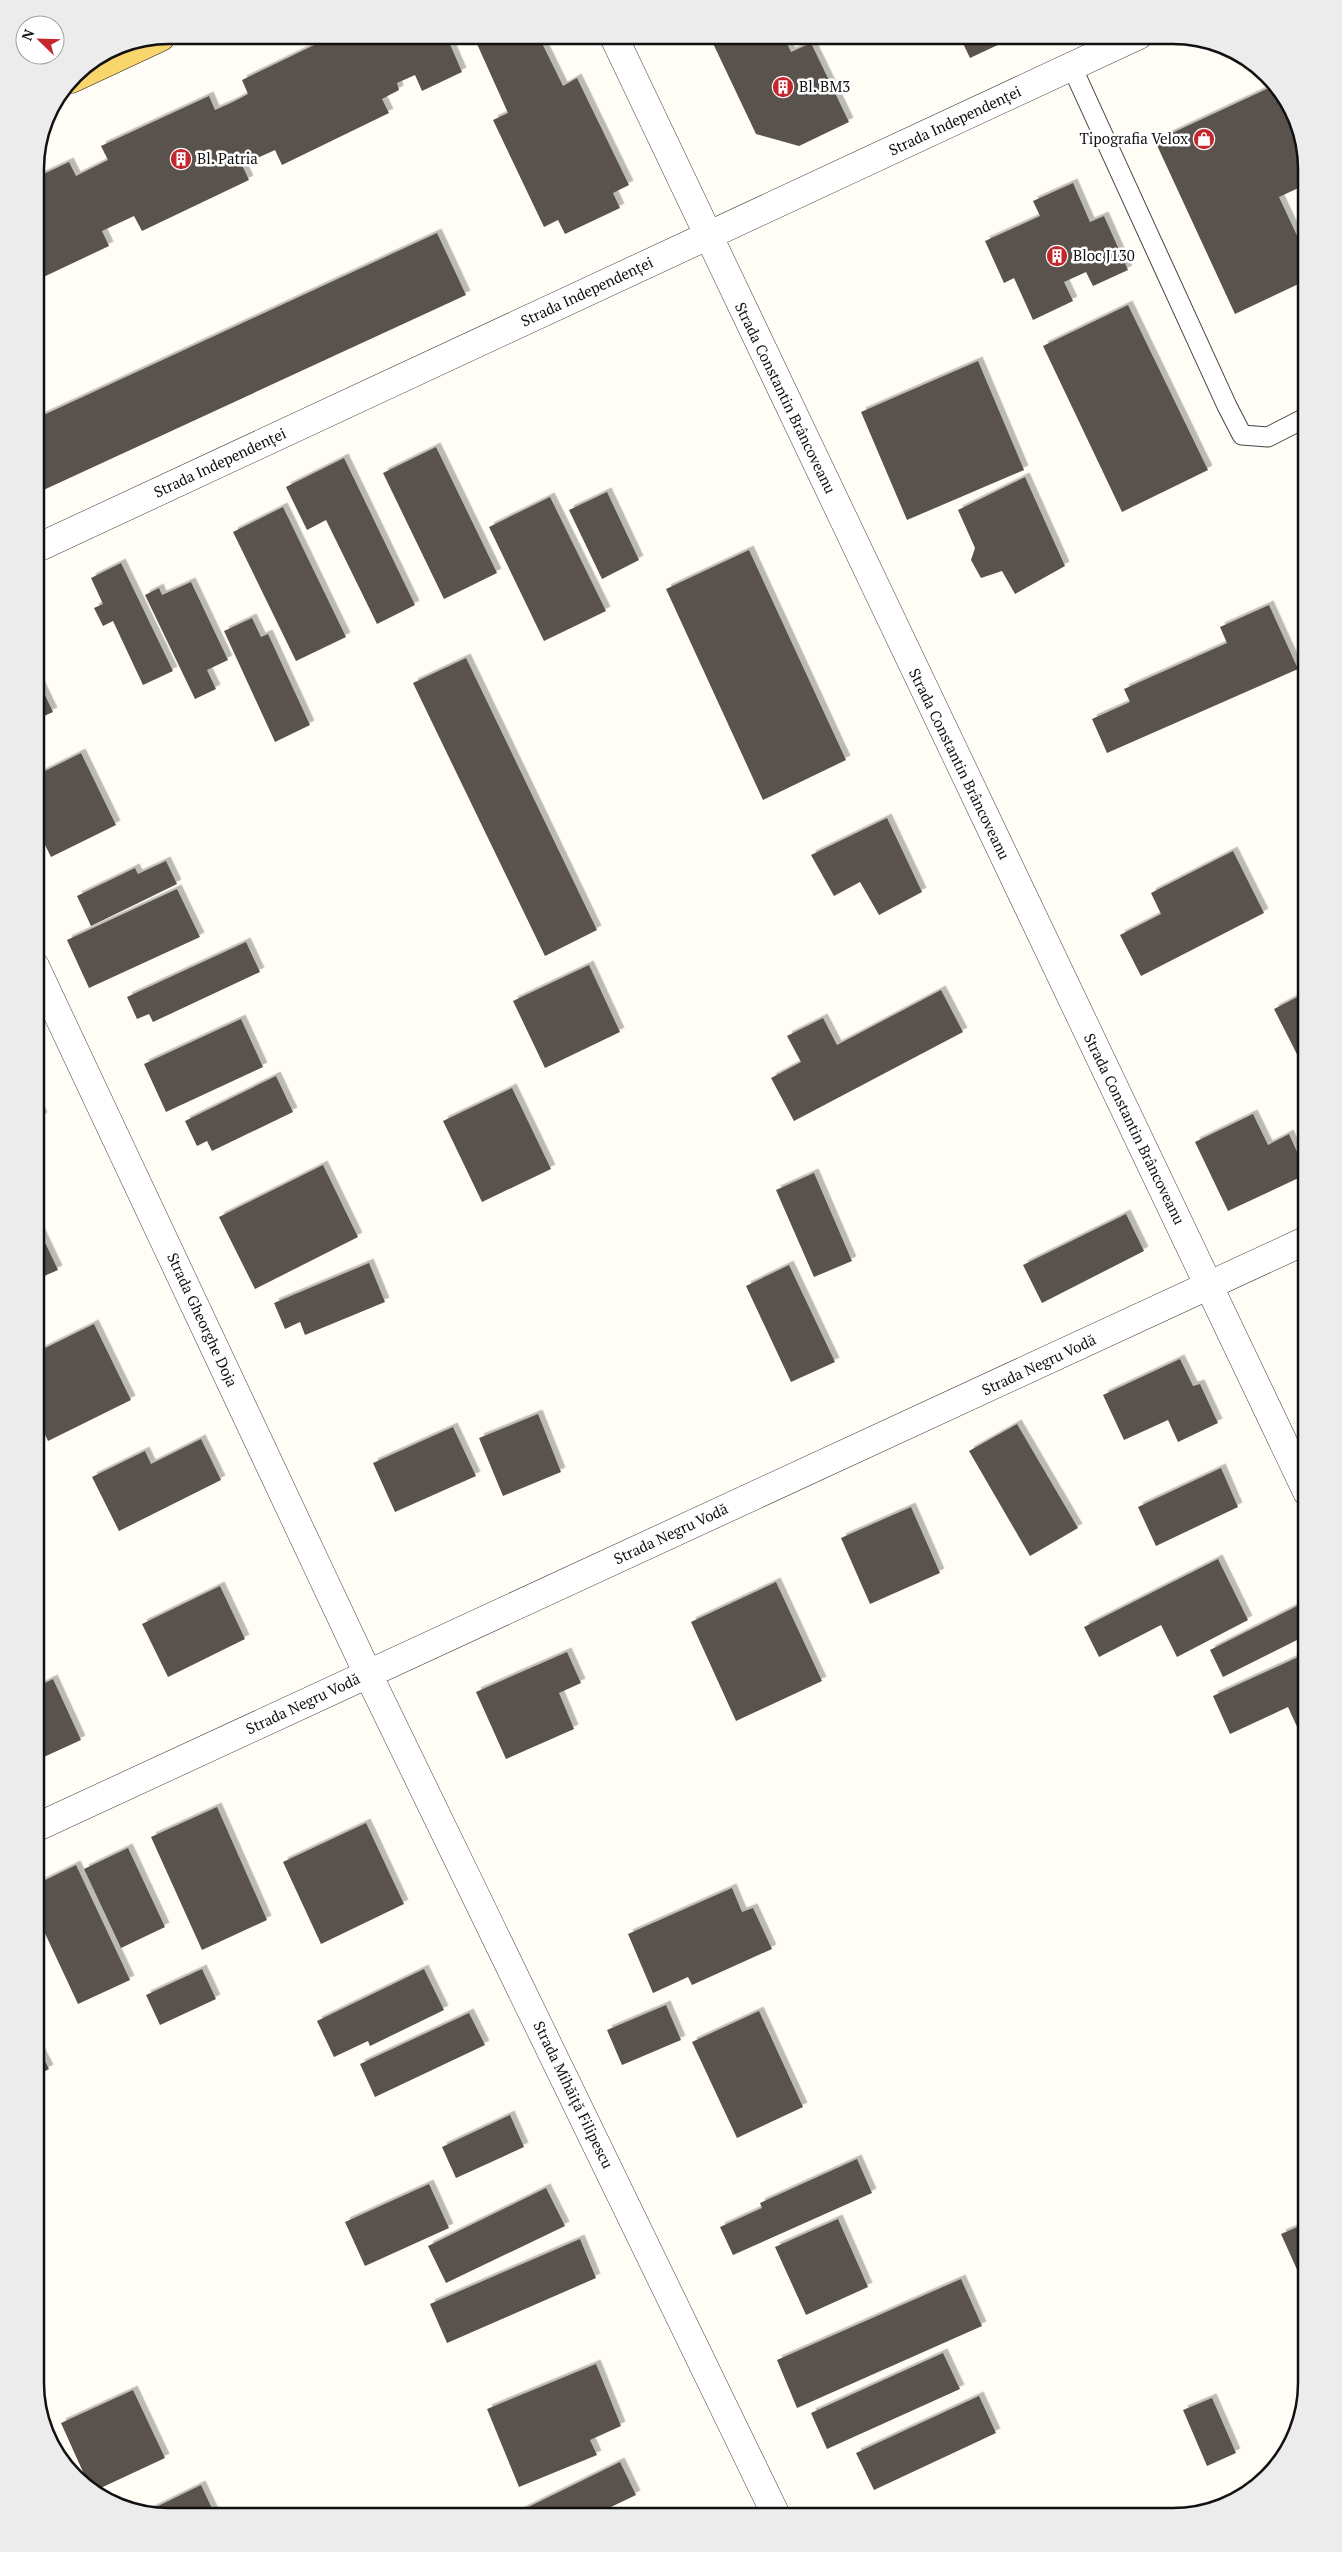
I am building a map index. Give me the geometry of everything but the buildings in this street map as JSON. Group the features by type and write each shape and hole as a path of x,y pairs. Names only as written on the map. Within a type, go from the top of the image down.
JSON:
{"main road":[{"path":"98,66 138,48"}],"street":[{"name":"Strada Constantin Brâncoveanu","path":"617,44 707,236 1298,1473"},
{"name":"Strada Independenței","path":"44,545 1121,44"},
{"name":"Strada Gheorghe Doja","path":"44,985 368,1674"},
{"name":"Strada Negru Vodă","path":"44,1824 1298,1244"},
{"name":"Strada Mihăiță Filipescu","path":"368,1674 773,2508"}],"lane":[{"path":"1072,67 1242,435 1268,438 1298,423"}],"place":[{"name":"Bl. BM3","path":"783,87"},
{"name":"Tipografia Velox","path":"1204,139"},
{"name":"Bl. Patria","path":"181,159"},
{"name":"Bloc J130","path":"1057,256"}]}
